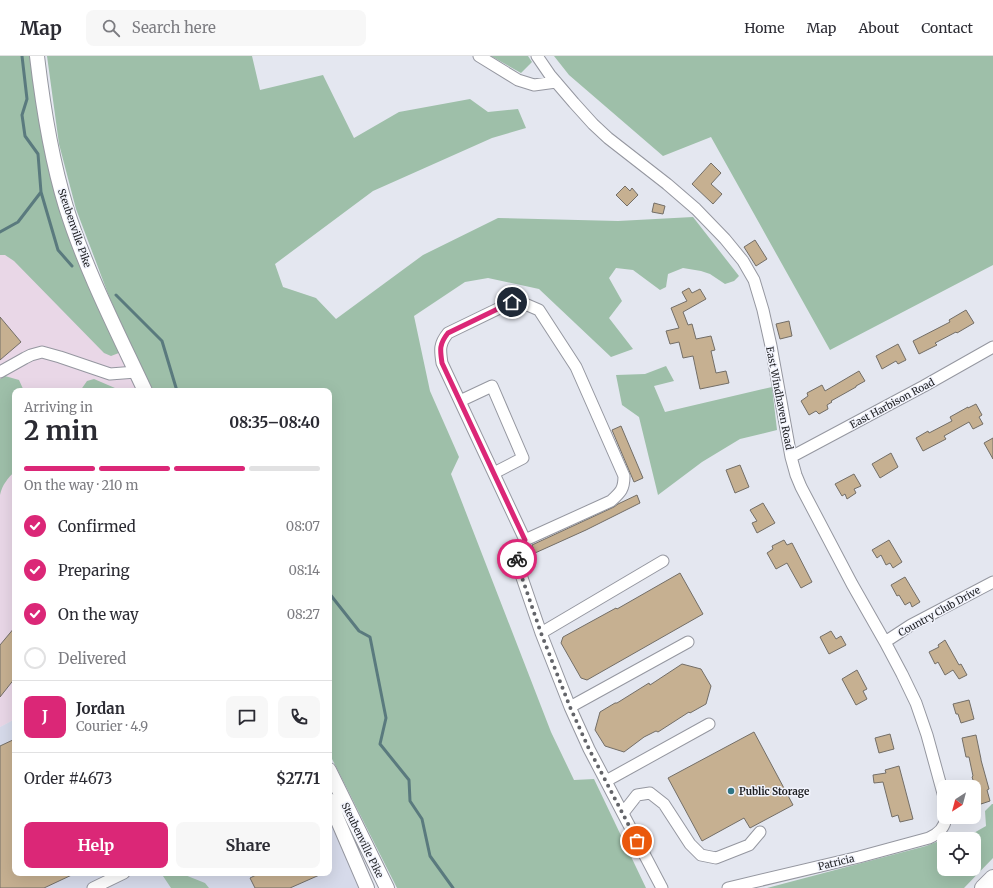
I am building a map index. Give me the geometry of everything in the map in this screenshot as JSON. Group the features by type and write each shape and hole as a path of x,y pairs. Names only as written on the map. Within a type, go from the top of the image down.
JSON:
{"highway":[{"path":"983,888 993,878"}],"main road":[{"name":"Steubenville Pike","path":"37,56 48,132 66,207 88,266 144,388"},
{"name":"Steubenville Pike","path":"332,776 387,888"},
{"name":"Steubenville Pike","path":"332,807 367,888"}],"street":[{"path":"479,56 518,80 534,85 556,82"},
{"name":"East Windhaven Road","path":"537,56 556,82 593,124 608,138 667,184 696,209 725,239 743,261 754,280 763,310 791,457 800,487 885,642 916,703 927,735 939,780"},
{"path":"525,540 442,363 440,348 442,340 448,333 512,302 525,304 539,310 576,367 624,476 624,485 620,493 611,500 525,540 517,555 518,566 541,633 570,707 589,749 662,888"},
{"name":"East Harbison Road","path":"791,457 924,386 993,347"},
{"path":"0,372 31,355 42,352 110,374 136,372"},
{"path":"460,401 492,386 523,458 494,473"},
{"path":"541,633 664,561"},
{"name":"Country Club Drive","path":"885,642 911,625 993,582"},
{"path":"570,707 688,642"},
{"path":"606,782 709,724"},
{"path":"623,813 637,795 650,793 664,804 690,844 701,856 716,858 749,845 760,832"},
{"name":"Patricia","path":"728,888 914,843 936,834 941,830 944,824"},
{"path":"93,888 118,876"}],"shaded area":[{"path":"0,56 55,167 144,388 12,388 12,721 0,727"},
{"path":"12,721 12,876 332,876 332,807 367,888 0,888 0,727"}],"green space":[{"path":"0,56 36,56 52,157 124,351 111,356 104,353 14,261 5,255 0,255"},
{"path":"47,56 252,56 260,90 323,75 354,138 399,112 470,99 488,112 518,109 526,128 492,138 373,191 275,264 283,287 316,298 336,319 423,255 498,218 618,221 693,217 739,276 734,281 725,284 710,274 683,268 668,274 666,287 660,290 633,270 616,268 609,278 622,301 609,318 633,349 611,357 539,289 488,278 465,282 414,316 430,391 459,457 451,474 551,732 574,780 594,779 646,888 397,888 332,759 332,388 151,388 110,299 76,209 59,144"},
{"path":"491,56 528,56 532,62 521,73"},
{"path":"554,56 993,56 993,265 830,350 711,137 663,156 569,75"},
{"path":"666,366 674,381 654,386 665,412 772,387 777,430 740,439 702,462 658,495 639,417 622,405 616,375 645,374"},
{"path":"5,376 19,380 23,388 12,388 12,474 2,488 0,495 0,379"},
{"path":"94,379 115,388 82,388 87,381"},
{"path":"993,804 993,858 981,870 981,832 976,832 986,826 985,811"},
{"path":"937,842 937,876 976,876 964,888 767,888 926,846"},
{"path":"163,876 188,876 205,883 209,888 171,888"}],"building":[{"path":"711,163 721,173 711,184 722,194 713,204 692,184"},
{"path":"625,186 630,191 632,188 638,195 627,206 616,195"},
{"path":"654,203 665,206 663,214 652,212"},
{"path":"755,240 767,259 756,266 744,247"},
{"path":"689,288 692,293 700,289 706,299 683,312 688,325 692,324 696,339 711,336 715,350 711,351 716,373 726,371 729,383 700,389 693,356 683,358 679,342 670,344 666,331 679,328 671,308 687,301 682,292"},
{"path":"966,310 974,323 935,343 937,345 919,354 913,341 950,322 949,320"},
{"path":"0,317 21,342 0,360"},
{"path":"789,321 792,336 780,339 776,324"},
{"path":"898,344 906,360 898,364 896,361 882,369 876,356"},
{"path":"859,371 865,381 831,401 832,402 827,405 828,409 819,414 816,411 809,415 801,401 808,396 807,393 822,385 825,391"},
{"path":"976,404 982,415 979,417 983,424 973,429 969,422 944,436 946,439 923,451 916,438 928,431 929,433 952,421 950,417"},
{"path":"621,426 643,478 634,482 612,430"},
{"path":"993,438 993,459 984,443"},
{"path":"891,453 898,467 880,478 872,464"},
{"path":"740,465 749,487 735,493 726,470"},
{"path":"854,474 861,486 854,489 856,493 847,499 845,494 842,496 835,484"},
{"path":"637,495 640,503 535,553 532,545"},
{"path":"763,503 775,523 757,533 752,523 757,521 750,510"},
{"path":"784,540 787,545 792,543 812,582 801,588 787,563 776,569 767,553 773,549 772,546"},
{"path":"889,540 902,562 893,568 890,563 886,565 881,555 877,558 872,550"},
{"path":"680,573 703,614 587,680 581,678 561,643 563,637 616,608 617,609"},
{"path":"905,577 920,602 912,607 910,602 905,605 899,595 897,596 891,585"},
{"path":"12,631 12,682 0,697 0,645"},
{"path":"831,631 836,639 841,636 846,645 829,654 820,637"},
{"path":"945,640 959,665 961,664 967,675 959,679 953,670 945,675 938,662 935,664 929,652 939,647 938,645"},
{"path":"682,664 701,669 711,686 706,704 690,713 689,712 658,732 656,731 644,737 624,752 605,746 595,730 600,712 649,683 650,685"},
{"path":"857,670 867,689 863,691 867,699 856,705 842,679"},
{"path":"969,700 974,719 961,723 953,704"},
{"name":"Public Storage","path":"754,732 793,805 750,828 744,818 702,841 668,778"},
{"path":"890,734 894,749 879,753 875,738"},
{"path":"976,735 989,789 987,790 990,801 981,804 981,780 973,780 969,757 966,757 962,738"},
{"path":"12,740 12,876 70,876 44,888 0,888 0,746"},
{"path":"899,766 913,819 900,822 898,815 892,817 883,782 874,783 873,775 886,773 885,770"},
{"path":"254,876 317,876 290,888 255,888 250,878"}],"waterway":[{"path":"22,56 27,99 22,115 25,136 38,154 41,192 58,250 72,266"},
{"path":"0,232 18,222 41,192"},
{"path":"116,295 162,341 176,388"},
{"path":"332,597 359,631 370,637 386,718 380,744 409,780 410,801 422,819 430,856 453,888"}],"way so far":[{"path":"517,559 518,566 541,633 570,707 589,749 637,841"}],"place":[{"name":"Public Storage","path":"731,791"}],"route":[{"path":"512,302 448,333 442,340 440,348 442,363 525,540 517,555 517,559"}]}
